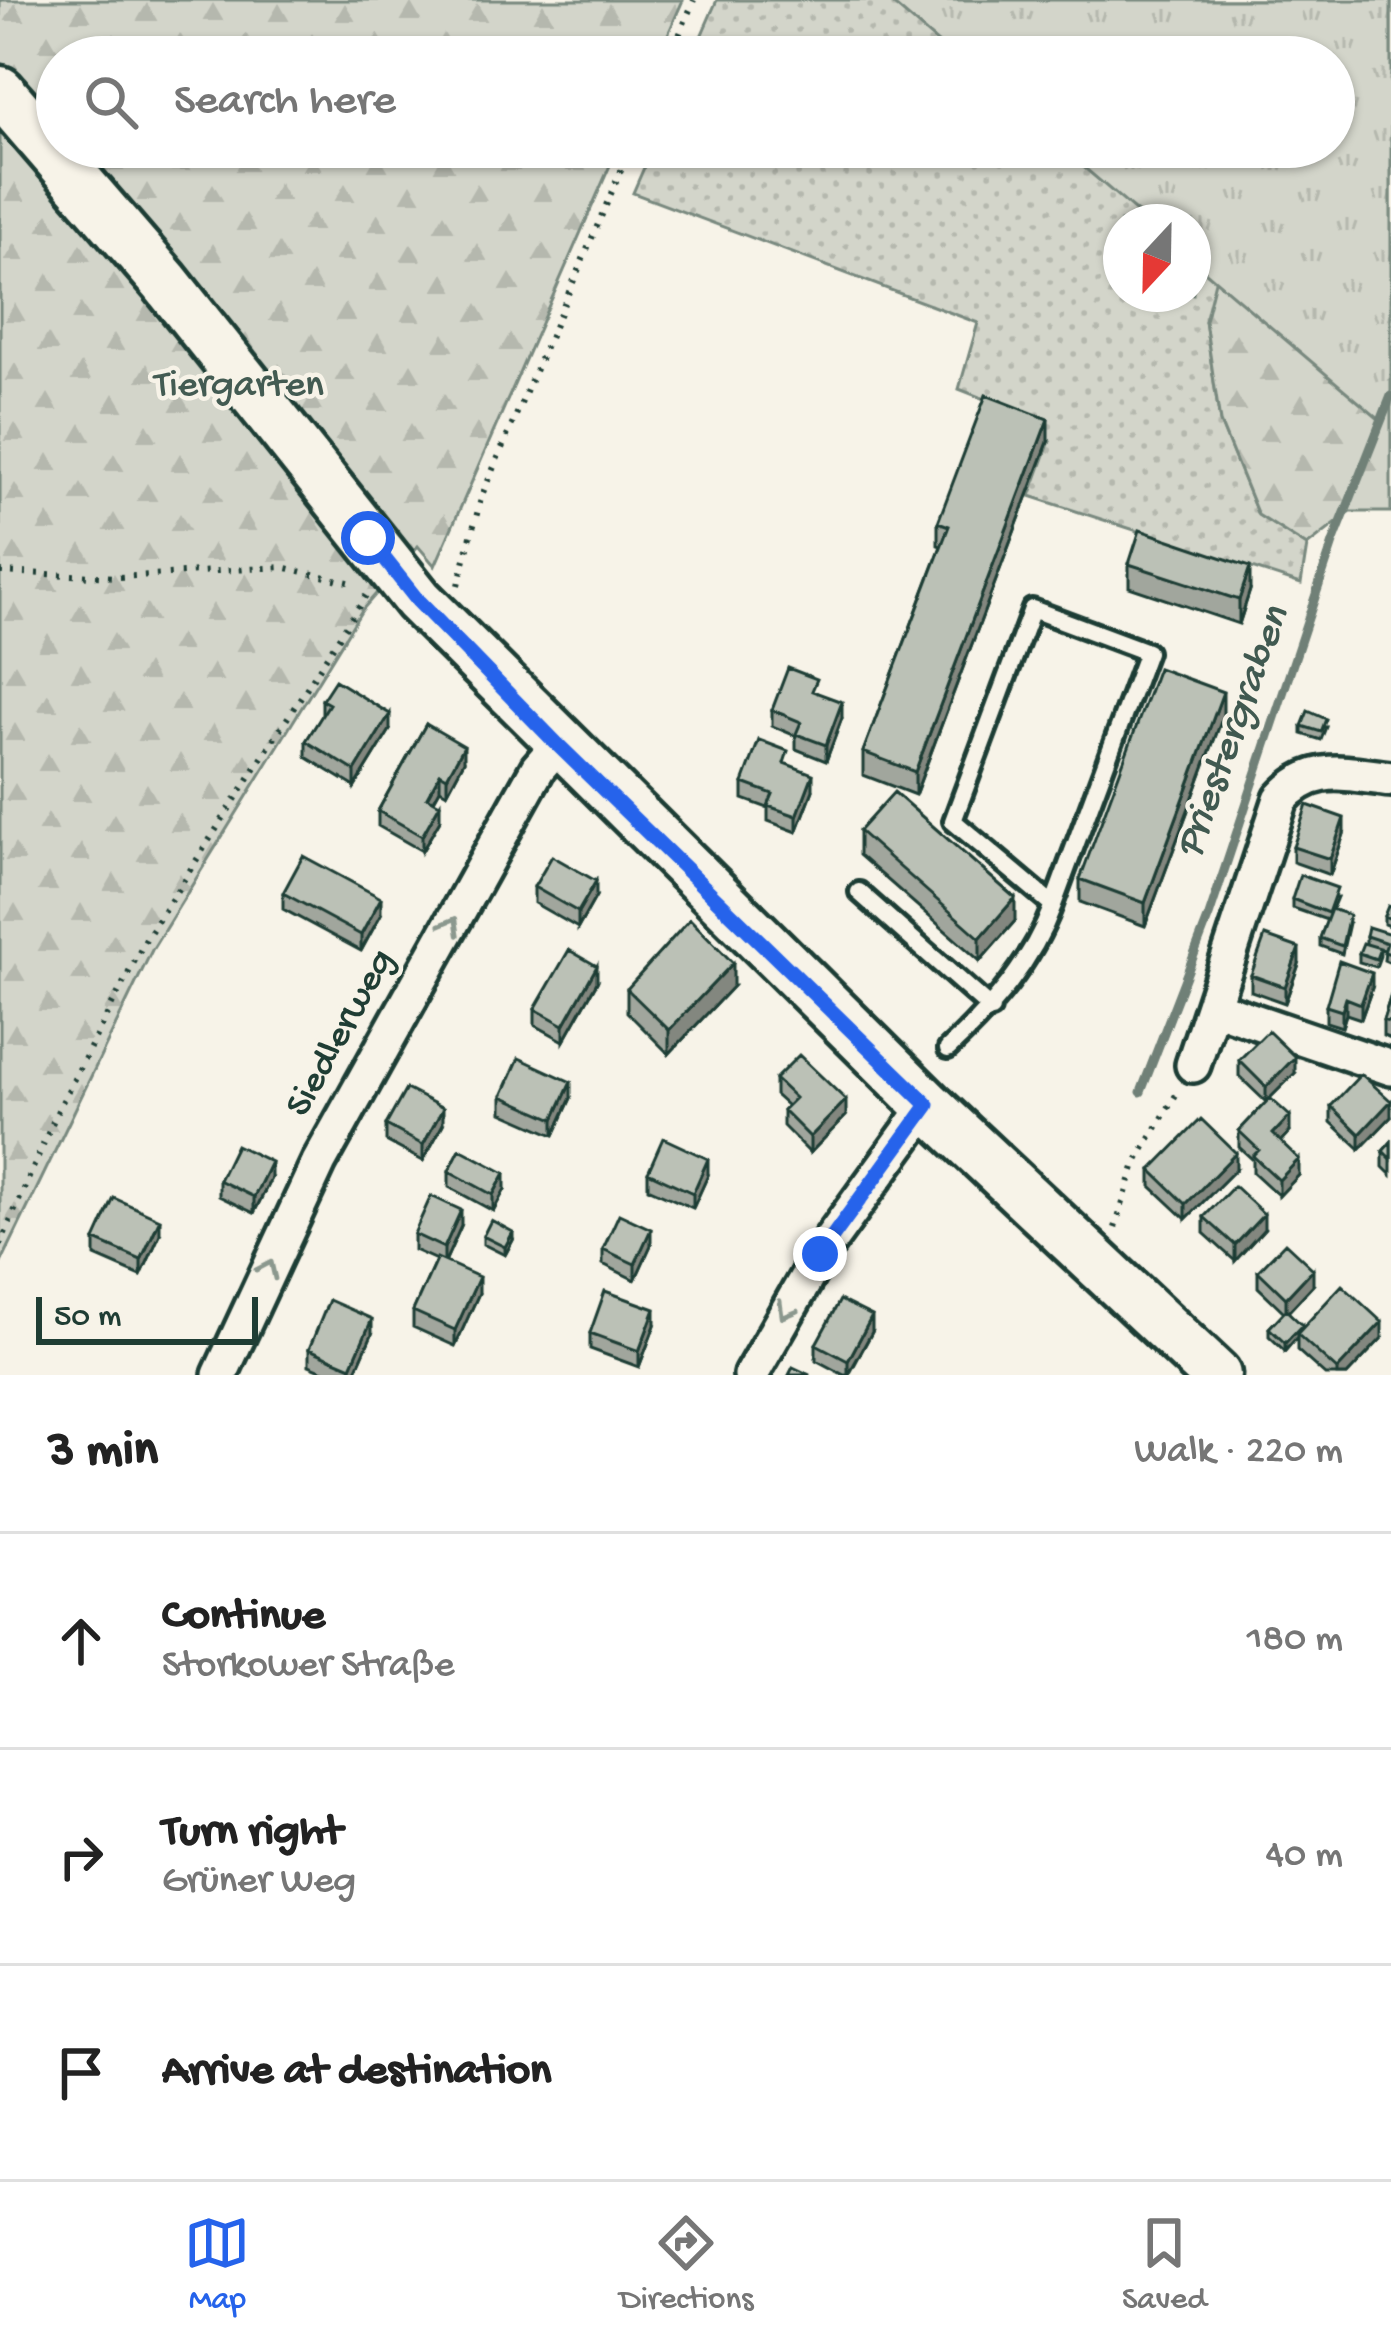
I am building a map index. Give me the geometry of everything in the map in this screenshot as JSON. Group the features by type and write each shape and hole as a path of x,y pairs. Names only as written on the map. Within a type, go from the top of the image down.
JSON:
{"main road":[{"path":"0,91 36,133"},
{"path":"67,168 165,282 434,617 558,745 928,1105 1216,1375"}],"street":[{"name":"Siedlerweg","path":"220,1375 319,1162 538,768 558,745"},
{"path":"1193,1065 1216,1008 1281,799 1300,778 1330,773 1391,779"},
{"path":"1216,1008 1391,1068"},
{"path":"751,1375 820,1254 928,1105"}],"lane":[{"path":"948,1049 991,1009 1042,935 1147,652 1032,609 953,821 1053,905"},
{"path":"859,892 991,1009"}],"path":[{"path":"679,36 694,0"},
{"path":"434,617 458,586 482,495 623,168"},
{"path":"0,572 119,577 282,567 372,589 146,939 58,1110 0,1245"},
{"path":"1102,1269 1136,1164 1193,1065"}],"green space":[{"name":"Tiergarten","path":"0,0 683,0 667,36 36,36 36,168 609,168 435,566 418,546 362,610 152,950 0,1265"},
{"path":"717,0 1268,0 1272,36 701,36"},
{"path":"888,0 1391,0 1391,406 1380,420 1211,276 1211,204 1127,204 1085,168 1355,168 1355,36 930,36"},
{"path":"1391,0 1391,512 1351,512 1307,546 1258,515 1220,422 1205,321 1211,312 1224,245 1310,168 1355,168 1355,36"},
{"path":"644,168 1279,168 1211,309 1211,204 1103,204 1103,312 1209,312 1205,321 1220,422 1258,515 1307,546 1301,584 1030,496 1050,441 982,417 987,400 959,389 978,323 633,193"}],"building":[{"path":"986,395 1048,419 915,772 863,752 949,526 938,522"},
{"path":"1140,530 1250,567 1239,600 1129,564"},
{"path":"788,668 817,679 812,691 842,702 826,745 796,734 801,722 772,710"},
{"path":"1158,668 1223,692 1145,903 1080,879"},
{"path":"335,680 390,714 355,771 306,741 329,704 322,700"},
{"path":"1308,711 1326,719 1321,732 1302,726"},
{"path":"426,724 464,746 447,777 440,773 427,797 440,804 422,836 378,811"},
{"path":"759,740 788,751 784,763 813,774 797,816 768,806 773,794 743,783"},
{"path":"894,792 1015,898 980,938 859,831"},
{"path":"1307,805 1344,818 1330,859 1293,847"},
{"path":"303,856 381,898 361,935 283,893"},
{"path":"552,856 596,881 578,912 534,887"},
{"path":"1300,875 1337,888 1328,913 1292,899"},
{"path":"1331,909 1349,915 1342,946 1320,938"},
{"path":"690,919 733,963 669,1030 627,989"},
{"path":"1368,927 1391,934 1391,954 1384,952 1387,943 1366,936"},
{"path":"1265,936 1299,948 1285,987 1251,975"},
{"path":"1363,943 1380,948 1376,959 1359,953"},
{"path":"569,950 597,966 564,1025 535,1009"},
{"path":"1339,961 1372,973 1361,1004 1346,998 1342,1011 1326,1006"},
{"path":"1391,995 1391,1023 1383,1020"},
{"path":"1268,1031 1295,1057 1266,1087 1239,1060"},
{"path":"799,1055 846,1100 810,1137 783,1110 795,1098 775,1079"},
{"path":"519,1058 571,1082 554,1119 502,1096"},
{"path":"1361,1074 1391,1101 1360,1134 1331,1106"},
{"path":"406,1089 443,1108 423,1145 386,1125"},
{"path":"1270,1098 1290,1116 1273,1134 1299,1159 1279,1180 1253,1156 1259,1150 1239,1131"},
{"path":"1201,1119 1236,1153 1186,1204 1151,1170"},
{"path":"663,1138 708,1159 693,1193 648,1172"},
{"path":"236,1145 271,1162 254,1197 219,1180"},
{"path":"460,1149 505,1173 493,1195 449,1171"},
{"path":"1234,1186 1264,1214 1235,1245 1204,1217"},
{"path":"431,1196 461,1210 444,1248 414,1234"},
{"path":"114,1198 160,1219 141,1260 95,1240"},
{"path":"619,1214 651,1229 635,1264 603,1249"},
{"path":"491,1220 513,1232 505,1247 483,1236"},
{"path":"1285,1243 1313,1269 1286,1298 1258,1271"},
{"path":"437,1258 479,1277 455,1330 413,1311"},
{"path":"1342,1285 1382,1322 1337,1370 1297,1334"},
{"path":"605,1291 655,1309 639,1351 590,1333"},
{"path":"329,1300 372,1319 351,1367 309,1349"},
{"path":"840,1300 872,1316 848,1361 816,1344"},
{"path":"1286,1310 1302,1325 1285,1343 1269,1328"}],"waterway":[{"name":"Priestergraben","path":"1141,1092 1209,916 1333,543 1391,396"}],"route":[{"path":"368,538 418,601 558,745 928,1105 820,1254"}]}
